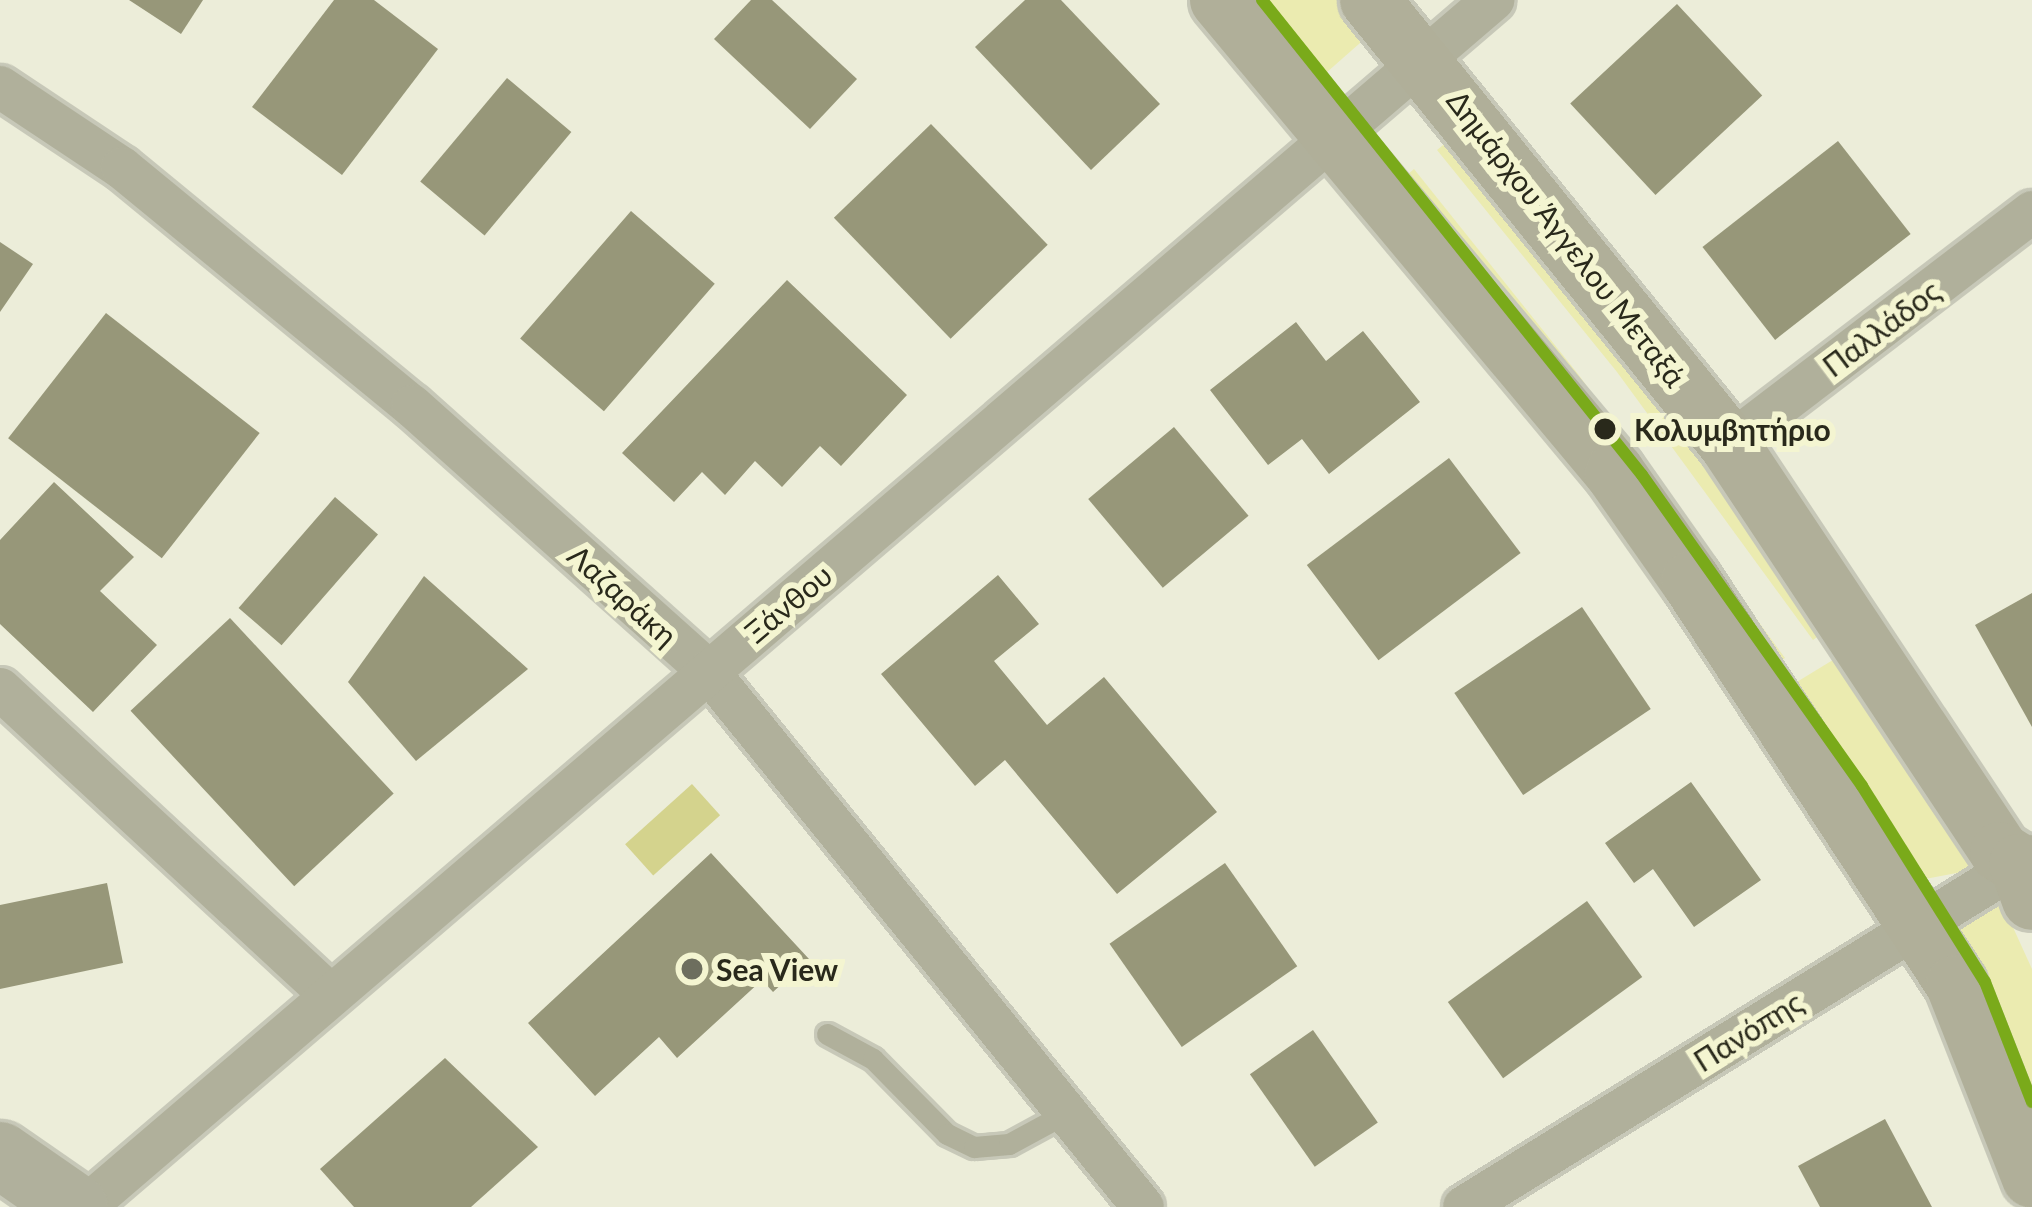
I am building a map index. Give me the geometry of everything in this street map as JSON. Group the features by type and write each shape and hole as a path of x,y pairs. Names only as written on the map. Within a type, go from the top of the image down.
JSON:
{"highway":[{"path":"0,1155 75,1207"}],"street":[{"path":"1220,0 1339,134 1615,473 1956,985 2032,1178"},
{"name":"Δημάρχου Άγγελου Μεταξά","path":"1370,0 1424,57 1729,444 2000,852 2027,873"},
{"name":"Ξάνθου","path":"85,1207 1492,0"},
{"name":"Λαζαράκη","path":"0,87 122,169 394,391 708,671 1143,1207"},
{"name":"Παλλάδος","path":"1729,444 2032,212"},
{"path":"0,689 331,995"},
{"name":"Πανόπης","path":"1464,1207 1916,926 2027,873"}],"lane":[{"path":"827,1034 873,1059 947,1134 974,1147 1009,1144 1066,1112"}],"green space":[{"path":"1247,0 1337,0 1368,36 1318,80"},
{"path":"1453,137 1675,413 1830,628 1813,640 1617,372 1437,150"},
{"path":"1414,169 1578,374 1785,658 1770,668 1401,180"},
{"path":"1846,652 1978,859 1967,871 1920,880 1782,691"},
{"path":"2001,901 2032,969 2032,1134 1947,937"}],"shaded area":[{"path":"692,784 720,815 653,875 625,844"}],"building":[{"path":"129,0 203,0 181,34"},
{"path":"334,0 374,0 438,49 342,175 252,107"},
{"path":"751,0 772,0 857,79 810,129 714,39"},
{"path":"1025,0 1061,0 1160,104 1091,170 975,47"},
{"path":"1677,4 1762,95 1655,195 1570,104"},
{"path":"507,78 571,132 485,235 420,181"},
{"path":"931,124 1048,245 951,339 834,218"},
{"path":"1838,141 1911,234 1775,340 1702,247"},
{"path":"631,211 715,284 604,411 520,339"},
{"path":"0,242 33,264 0,312"},
{"path":"787,280 907,395 841,466 820,446 782,487 755,461 725,495 702,472 674,502 622,453"},
{"path":"106,313 260,433 162,558 8,438"},
{"path":"1296,322 1326,361 1363,331 1420,402 1329,474 1302,439 1268,465 1210,390"},
{"path":"1174,427 1249,516 1163,588 1088,499"},
{"path":"1449,458 1521,553 1378,660 1307,565"},
{"path":"54,482 134,557 100,591 157,645 93,712 0,624 0,540"},
{"path":"335,497 378,534 282,645 239,608"},
{"path":"998,575 1039,624 994,661 1047,725 1104,677 1217,812 1117,894 1005,760 975,786 881,674"},
{"path":"424,576 528,669 416,761 348,682"},
{"path":"2032,593 2032,727 1975,625"},
{"path":"1582,607 1651,709 1523,795 1454,693"},
{"path":"230,618 394,794 294,886 131,711"},
{"path":"1691,782 1761,880 1694,927 1653,869 1634,883 1605,843"},
{"name":"Sea View","path":"711,853 809,959 773,992 762,980 677,1058 659,1037 595,1096 528,1023"},
{"path":"1225,863 1297,966 1182,1047 1109,944"},
{"path":"107,883 123,963 0,989 0,905"},
{"path":"1587,901 1642,977 1503,1078 1448,1002"},
{"path":"1313,1030 1378,1123 1315,1167 1250,1074"},
{"path":"445,1058 538,1147 471,1207 354,1207 320,1169"},
{"path":"1885,1119 1932,1207 1820,1207 1798,1166"}],"transit line":[{"path":"1262,0 1642,475 1862,786 1985,982 2032,1102"}],"place":[{"name":"Κολυμβητήριο","path":"1605,429"},
{"name":"Sea View","path":"692,969"}]}
